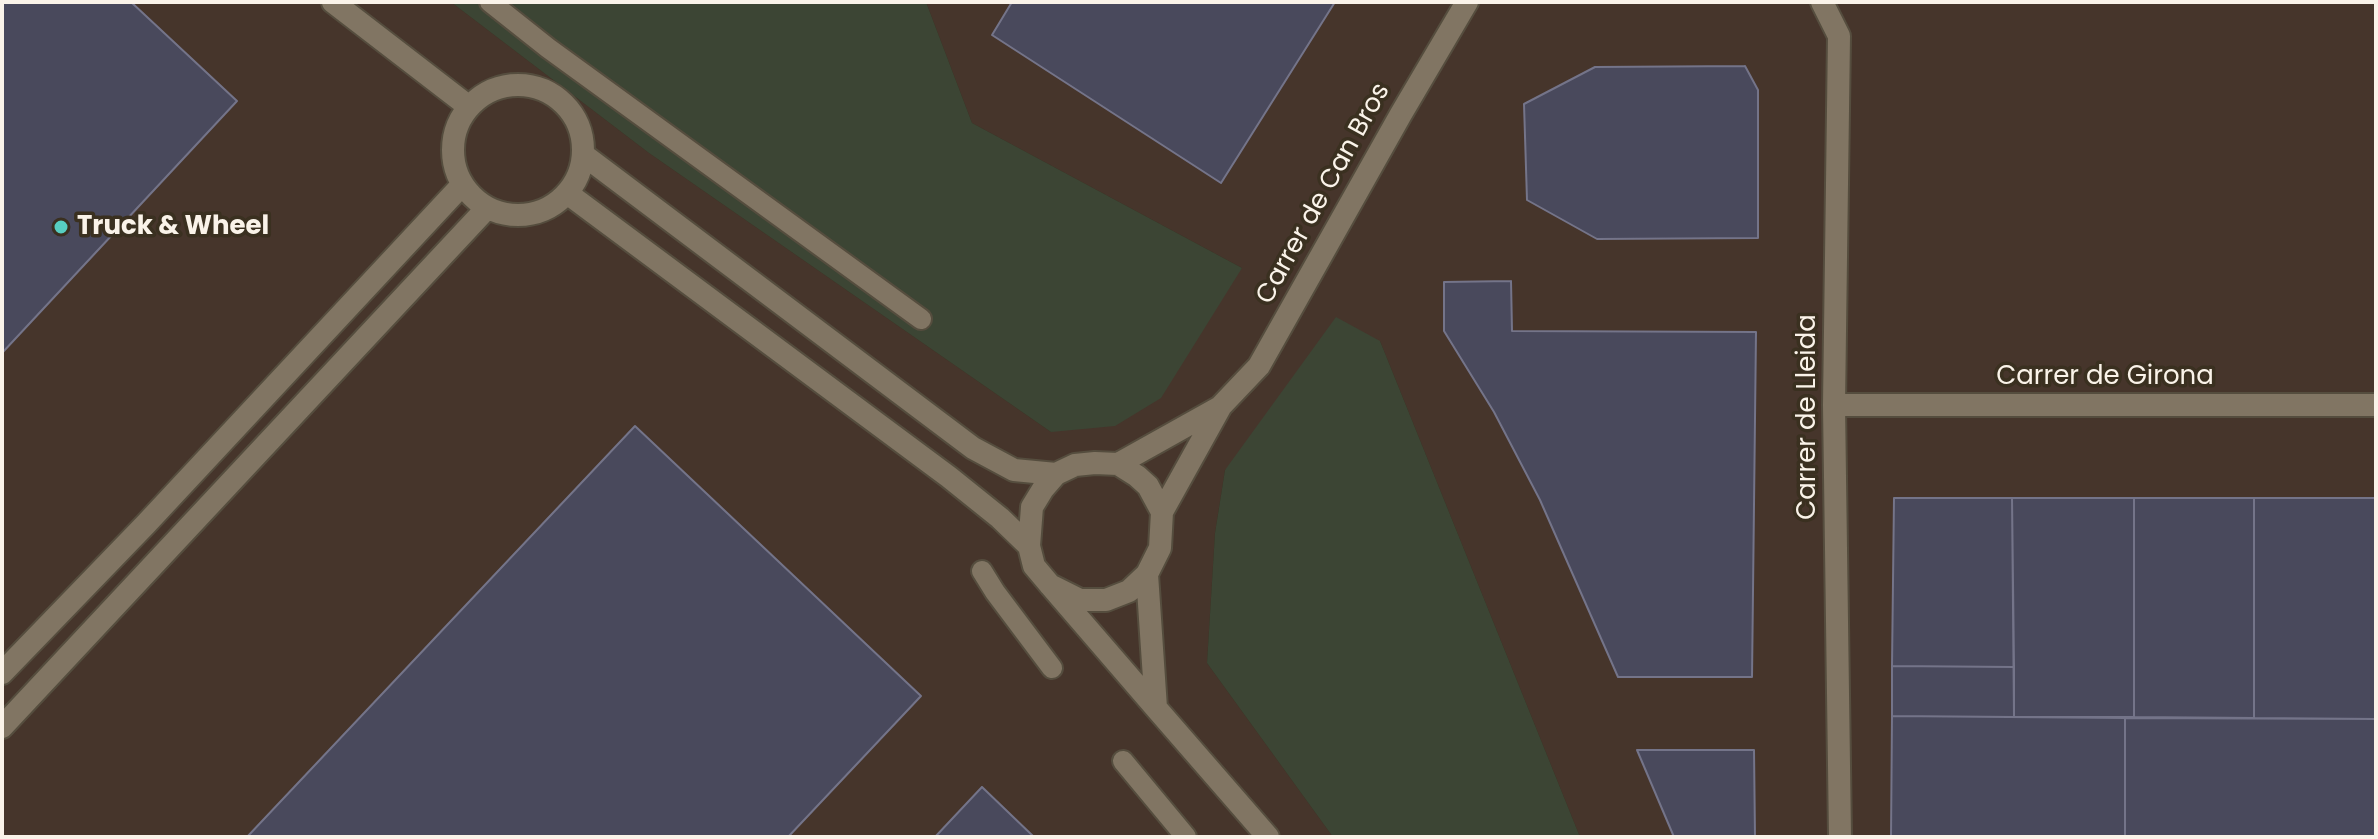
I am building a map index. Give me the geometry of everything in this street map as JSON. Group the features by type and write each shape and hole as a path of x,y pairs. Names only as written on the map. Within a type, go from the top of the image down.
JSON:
{"street":[{"path":"333,2 468,106"},
{"name":"Carrer de Can Bros","path":"1162,512 1221,406 1259,366 1467,2"},
{"name":"Carrer de Lleida","path":"1822,2 1839,36 1834,405 1840,837"},
{"path":"518,85 538,88 556,97 570,110 579,127 585,156 575,183 547,210 507,216 487,208 470,196 462,185 452,158 458,122 468,106 500,87 518,85"},
{"path":"585,156 973,448 1014,470 1056,474"},
{"path":"2,673 462,185"},
{"path":"567,193 949,477 1029,546"},
{"path":"2,727 487,208"},
{"name":"Carrer de Girona","path":"1834,405 2376,405"},
{"name":"Carrer de Can Bros","path":"1118,464 1221,406"},
{"path":"1050,585 1080,600 1106,600 1129,591 1147,574 1160,548 1162,512 1148,486 1137,476 1118,464 1095,463 1075,465 1056,474 1032,507 1029,546 1034,566 1050,585 1156,708 1268,837"},
{"path":"1147,574 1156,708"}],"lane":[{"path":"490,2 548,48 921,319"},
{"path":"982,571 1052,668"},
{"path":"1123,761 1186,837"}],"shaded area":[{"path":"2,2 451,2 649,153 1051,432 1242,268 972,123 926,2 2376,2 2376,837 1580,837 1380,341 1225,470 1215,533 1207,663 1333,837 2,837"}],"green space":[{"path":"451,2 926,2 972,123 1242,268 1161,398 1115,426 1051,432 649,153"},
{"path":"1336,317 1380,341 1580,837 1333,837 1207,663 1215,533 1225,470"}],"building":[{"name":"Truck & Wheel","path":"2,2 131,2 237,101 2,353"},
{"path":"1012,2 1335,2 1221,183 992,35"},
{"path":"1745,66 1758,90 1758,238 1597,239 1527,200 1524,104 1595,67"},
{"path":"1511,281 1512,331 1756,332 1752,677 1618,677 1540,500 1494,412 1444,331 1444,282"},
{"path":"635,426 921,696 788,837 247,837"},
{"path":"1894,498 2012,498 2014,667 1892,666"},
{"path":"2012,498 2134,498 2134,717 2014,717"},
{"path":"2134,498 2254,498 2254,718 2134,717"},
{"path":"2254,498 2376,498 2376,719 2254,718"},
{"path":"1892,666 2014,667 2014,717 1892,716"},
{"path":"1892,716 2125,718 2125,837 1891,837"},
{"path":"2125,718 2376,719 2376,837 2125,837"},
{"path":"1637,750 1754,750 1755,837 1674,837"},
{"path":"982,787 1034,837 935,837"}],"place":[{"name":"Truck & Wheel","path":"61,227"}]}
